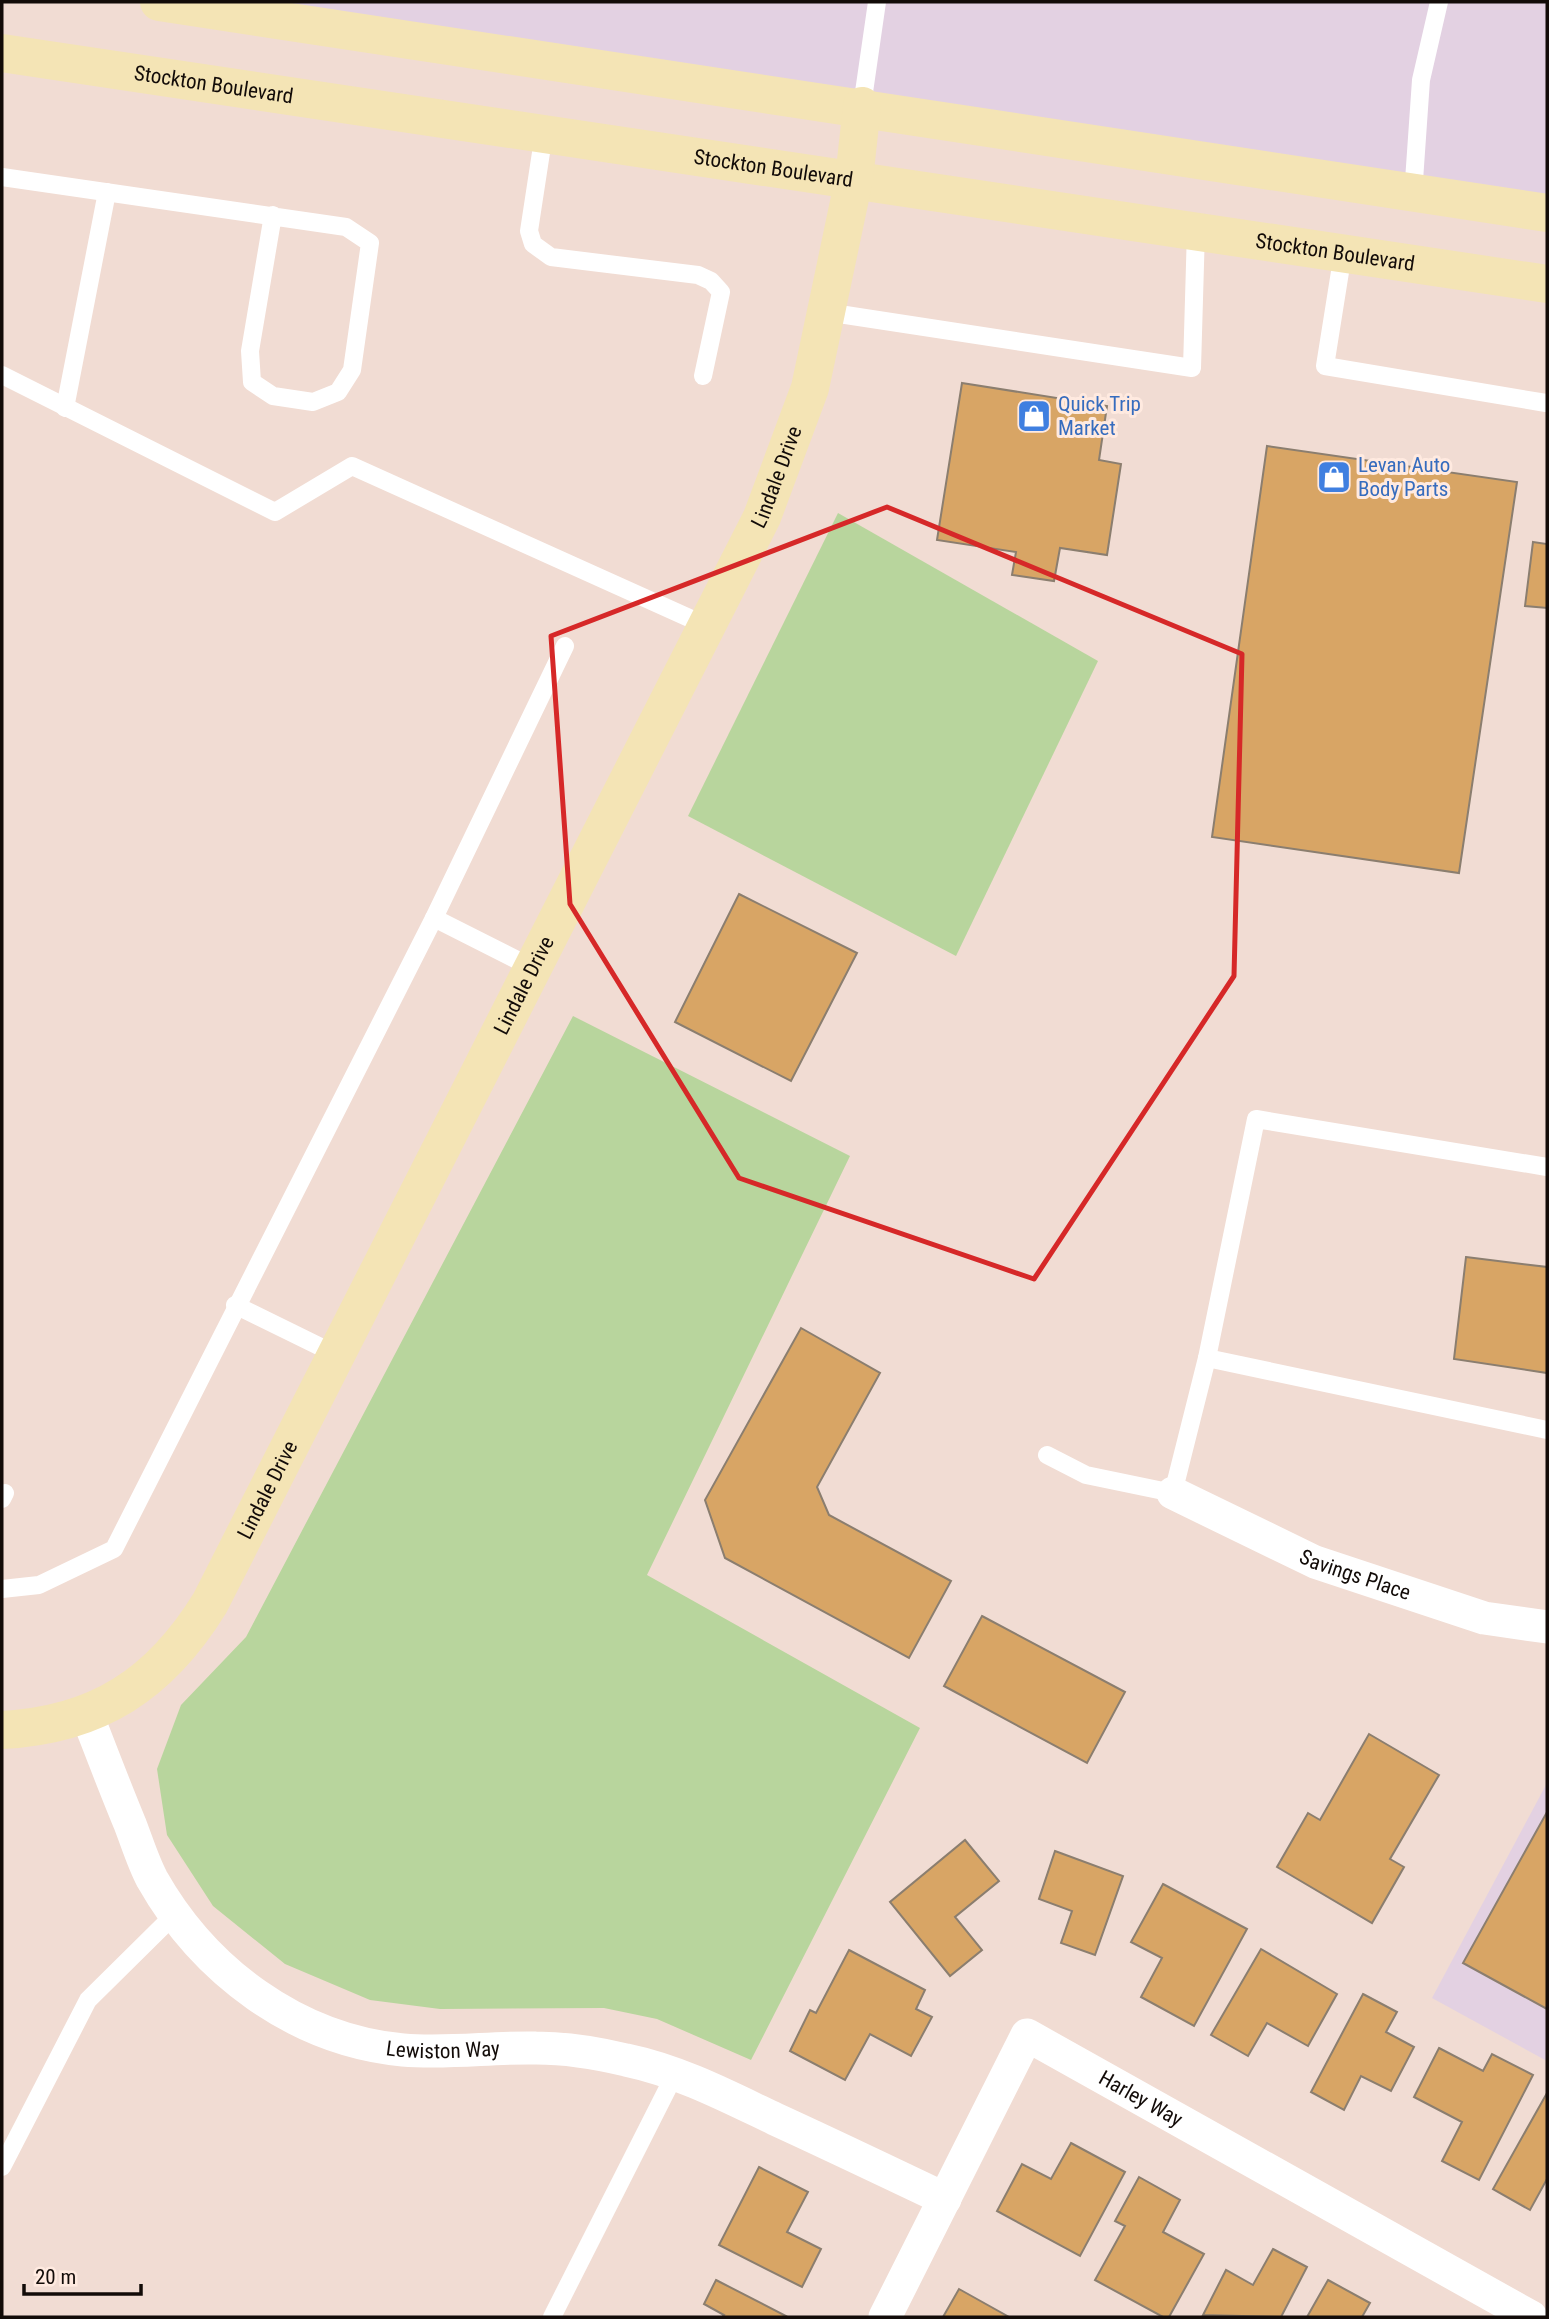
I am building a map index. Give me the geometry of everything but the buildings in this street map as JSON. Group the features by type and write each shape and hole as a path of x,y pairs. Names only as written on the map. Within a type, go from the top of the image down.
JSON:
{"main road":[{"path":"159,2 862,106 1413,195 1547,213"},
{"name":"Stockton Boulevard","path":"2,53 854,178 1547,284"},
{"name":"Lindale Drive","path":"2,1730 46,1727 87,1715 137,1687 158,1671 189,1638 211,1603 762,517 810,388 854,178 862,106"}],"street":[{"name":"Savings Place","path":"1173,1493 1315,1562 1484,1618 1547,1627"},
{"name":"Lewiston Way","path":"87,1715 151,1876 174,1915 202,1950 236,1981 273,2007 356,2041 400,2050 445,2053 537,2048 583,2051 675,2074 945,2199"},
{"name":"Harley Way","path":"885,2317 1027,2035 1531,2317"}],"lane":[{"path":"862,106 877,2"},
{"path":"1413,195 1421,80 1439,2"},
{"path":"544,133 529,230 533,244 551,257 698,275 711,281 721,292 703,376"},
{"path":"2,177 273,215 346,226 370,243 352,370 338,391 313,402 273,396 251,382 250,351 273,215"},
{"path":"65,408 107,192"},
{"path":"826,313 1192,368 1196,230"},
{"path":"1343,253 1325,366 1546,403"},
{"path":"2,374 275,512 352,466 707,626"},
{"path":"2,1589 39,1585 114,1549 235,1305 434,918 565,646"},
{"path":"434,918 533,968"},
{"path":"1047,1455 1086,1475 1173,1493 1206,1358 1256,1119 1547,1167"},
{"path":"235,1305 337,1355"},
{"path":"1206,1358 1547,1430"},
{"path":"2,2167 88,2000 174,1915"},
{"path":"552,2317 675,2074"}],"highlighted area":[{"path":"887,507 1242,654 1234,976 1034,1279 739,1178 570,904 551,636"}],"shaded area":[{"path":"141,2 1547,2 1547,210"},
{"path":"1547,1783 1547,2061 1432,1998"}],"green space":[{"path":"838,513 1098,661 956,956 688,816"},
{"path":"573,1016 850,1156 647,1575 920,1728 751,2060 657,2019 604,2008 440,2009 370,2000 285,1964 213,1906 167,1835 157,1769 181,1705 246,1637"}],"place":[{"name":"Quick Trip Market","path":"1034,416"},
{"name":"Levan Auto Body Parts","path":"1334,477"}]}
